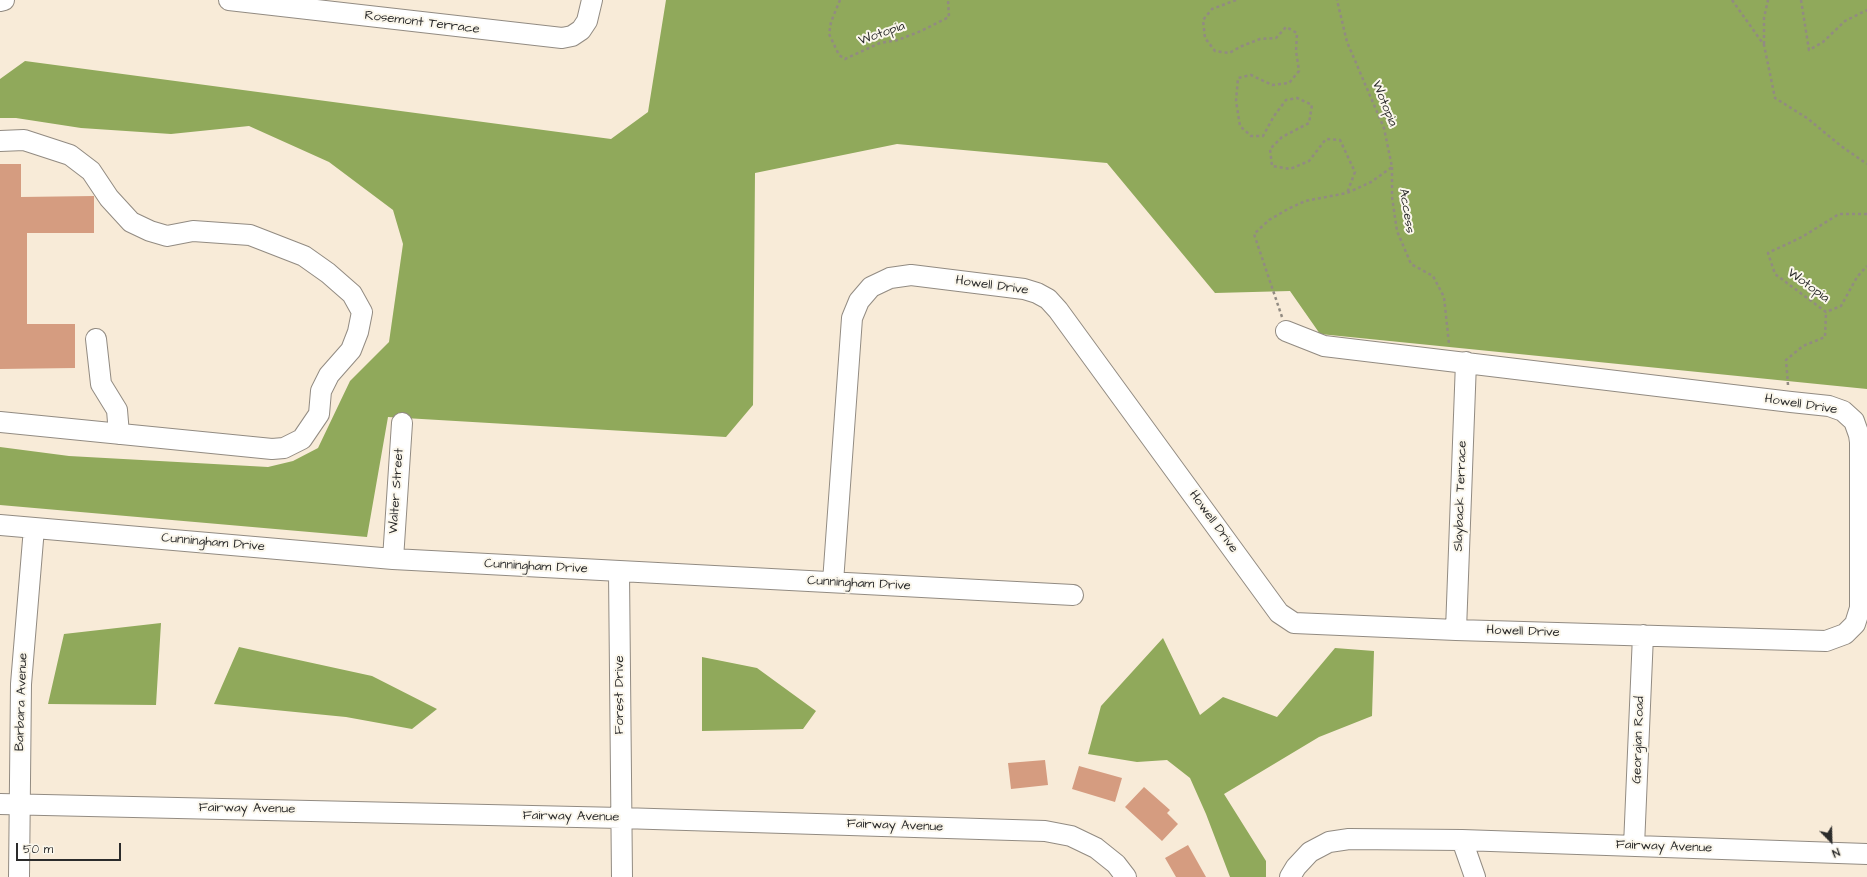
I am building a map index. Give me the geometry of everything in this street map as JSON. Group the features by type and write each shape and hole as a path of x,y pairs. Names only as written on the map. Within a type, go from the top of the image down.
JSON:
{"street":[{"path":"0,1 4,0"},
{"name":"Rosemont Terrace","path":"229,0 262,2 562,38 572,36 581,30 587,21 592,0"},
{"path":"0,141 24,140 70,155 91,171 109,198 130,222 150,232 167,236 193,231 250,235 304,256 328,273 352,294 362,312 358,332 351,350 329,375 321,391 319,414 302,439 284,448 272,449 0,422"},
{"name":"Howell Drive","path":"833,582 852,318 859,301 871,287 890,278 911,275 1024,289 1037,293 1048,300 1284,618 1300,624 1826,641 1845,634 1855,624 1860,608 1859,435 1854,421 1843,411 1836,408 1791,402 1324,346 1286,330"},
{"path":"96,339 101,384 117,410 119,434"},
{"name":"Slayback Terrace","path":"1456,630 1458,361"},
{"name":"Walter Street","path":"393,559 402,423"},
{"name":"Cunningham Drive","path":"0,525 393,559 1072,595"},
{"name":"Barbara Avenue","path":"19,877 10,804 34,528"},
{"name":"Forest Drive","path":"619,572 622,877"},
{"name":"Georgian Road","path":"1634,846 1643,635"},
{"name":"Fairway Avenue","path":"10,804 621,818 1045,831 1072,836 1096,848 1116,864 1126,877"},
{"name":"Fairway Avenue","path":"1290,877 1310,852 1319,846 1339,840 1462,840 1867,854"},
{"path":"1462,840 1474,877"}],"path":[{"name":"Wotopia","path":"840,0 831,22 829,34 839,55 845,60 880,43 898,40 921,31 949,17 948,0"},
{"path":"1236,0 1212,9 1202,20 1205,38 1215,51 1229,54 1242,46 1260,39 1276,38 1286,27 1297,33 1296,51 1299,71 1289,83 1272,85 1251,75 1238,78 1236,101 1240,126 1251,136 1263,136 1274,116 1286,100 1297,98 1312,105 1309,124 1282,137 1270,149 1272,166 1290,169 1309,161 1326,139 1340,140 1355,172 1347,193"},
{"name":"Wotopia","path":"1337,0 1348,42 1384,128 1392,167"},
{"path":"1732,0 1764,45"},
{"path":"1768,0 1764,18 1764,45 1775,98 1807,118 1841,146 1867,164"},
{"path":"1801,0 1809,50 1823,42 1845,21 1867,10"},
{"path":"1286,330 1254,234 1269,220 1288,209 1305,201 1347,193 1371,182 1392,167"},
{"name":"Access","path":"1392,167 1392,197 1397,231 1411,264 1432,276 1444,297 1448,330 1458,361"},
{"name":"Wotopia","path":"1867,214 1839,214 1802,237 1768,253 1775,274 1826,312 1841,306 1857,278 1867,266"},
{"path":"1791,402 1787,381 1786,360 1803,346 1825,337 1826,312"}],"green space":[{"path":"666,0 1867,0 1867,389 1320,334 1290,291 1215,293 1107,163 897,144 755,173 753,405 726,437 388,417 367,537 0,505 0,447 69,456 268,467 293,461 318,448 350,381 389,342 403,244 393,210 329,162 249,126 171,134 81,128 16,118 0,118 0,79 25,61 611,139 648,112"},
{"path":"161,623 156,705 48,704 64,634"},
{"path":"1163,638 1200,715 1223,697 1277,717 1335,648 1374,651 1372,716 1319,737 1224,794 1266,861 1266,877 1230,877 1206,814 1190,778 1167,760 1137,762 1088,754 1101,706"},
{"path":"239,647 372,676 437,709 412,729 346,717 214,704"},
{"path":"702,657 757,668 816,711 803,729 702,731"}],"building":[{"path":"0,164 21,164 21,197 94,196 94,233 27,233 27,324 75,324 75,368 0,369"},
{"path":"1045,760 1048,785 1011,789 1008,763"},
{"path":"1079,766 1122,778 1115,802 1072,789"},
{"path":"1144,787 1170,810 1167,813 1178,824 1162,841 1125,807"},
{"path":"1188,845 1206,877 1176,877 1165,858"}]}
